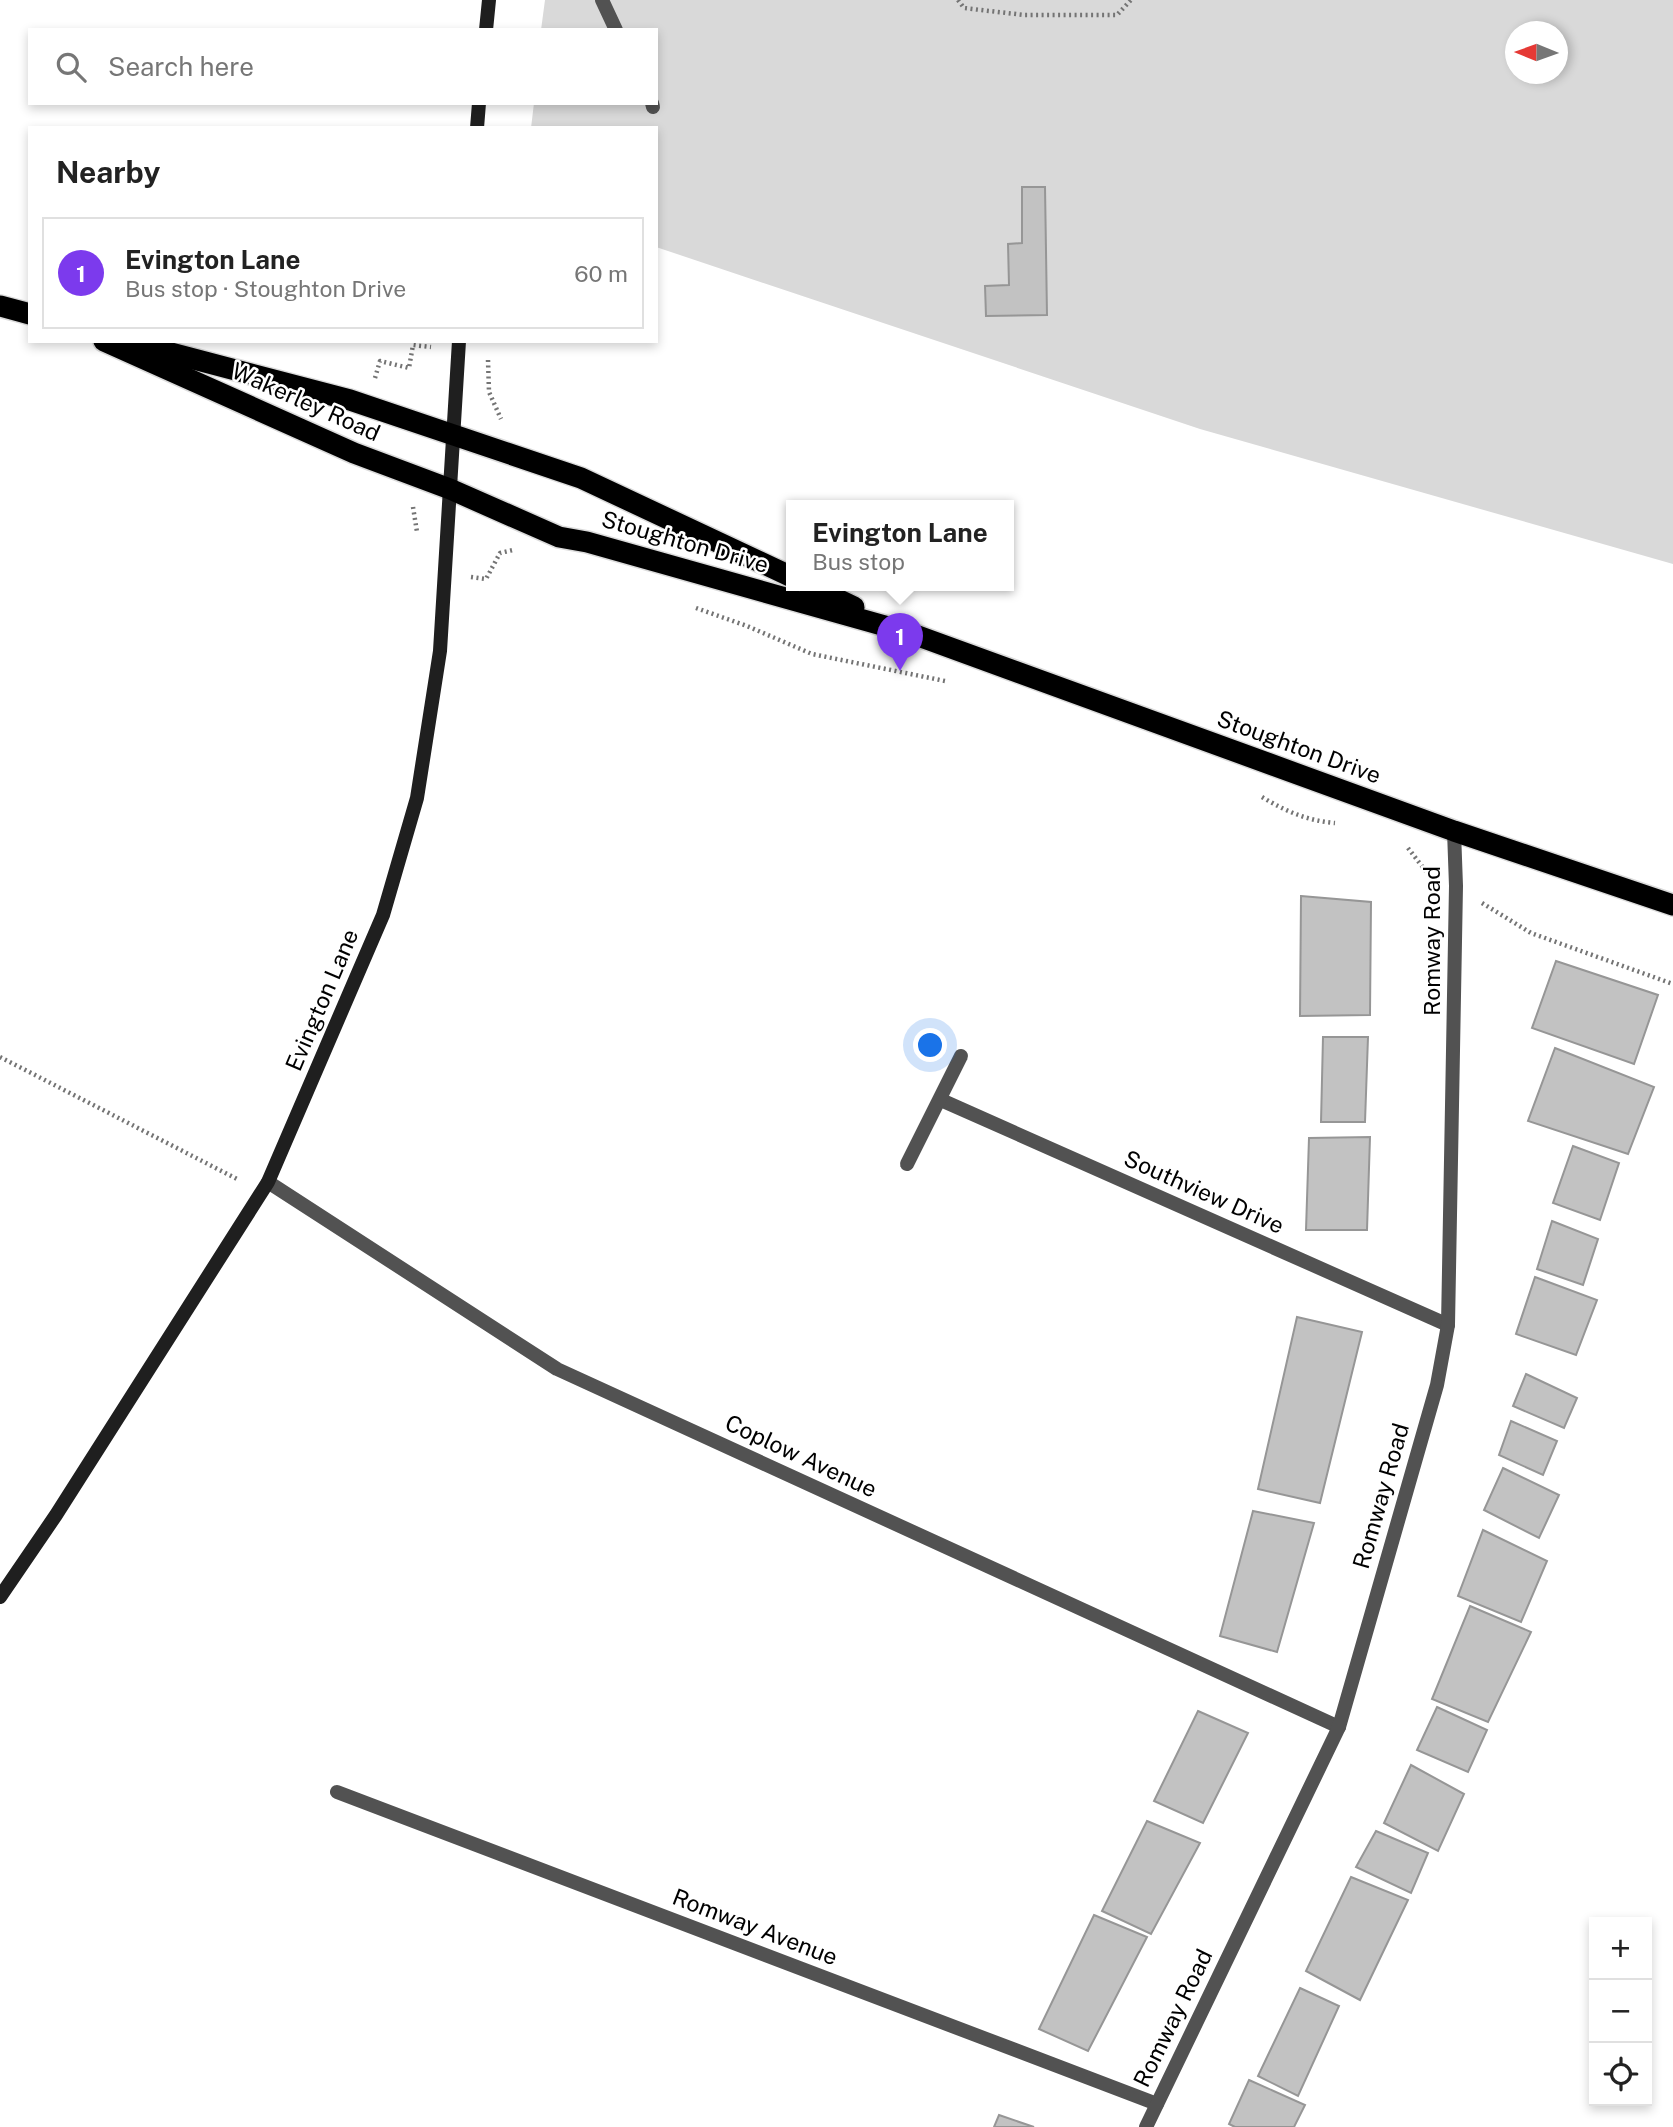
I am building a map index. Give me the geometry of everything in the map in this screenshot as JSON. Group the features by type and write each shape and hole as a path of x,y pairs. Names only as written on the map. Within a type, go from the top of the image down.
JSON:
{"highway":[{"path":"0,306 28,313"},
{"name":"Wakerley Road","path":"108,343 354,453 450,489"},
{"name":"Wakerley Road","path":"136,343 350,400 454,434"},
{"name":"Stoughton Drive","path":"454,434 581,478 786,575"},
{"name":"Stoughton Drive","path":"450,489 559,537 600,545 910,634 1454,831 1673,905"},
{"name":"Stoughton Drive","path":"820,591 910,634"}],"street":[{"path":"486,28 489,0"},
{"path":"602,0 615,28"},
{"path":"477,126 479,105"},
{"name":"Evington Lane","path":"0,1597 56,1515 265,1187 383,915 417,798 440,651 459,343"},
{"name":"Romway Road","path":"1146,2127 1339,1727 1437,1385 1448,1325 1456,886 1454,831"},
{"path":"907,1164 961,1056"},
{"name":"Southview Drive","path":"941,1100 1448,1325"},
{"name":"Coplow Avenue","path":"265,1187 557,1369 1339,1727"},
{"name":"Romway Avenue","path":"337,1792 1157,2104"}],"path":[{"path":"958,0 964,8 1024,15 1117,15 1131,0"},
{"path":"688,605 747,625 812,654 946,681"},
{"path":"1257,793 1278,806 1314,821 1341,823"},
{"path":"1406,846 1427,874 1456,886 1531,933 1673,985"},
{"path":"0,1057 265,1187"}],"shaded area":[{"path":"545,0 1673,0 1673,564 1200,429 658,248 658,126 531,126 534,105 658,105 658,28 541,28"}],"building":[{"path":"1022,187 1045,187 1047,315 986,316 985,286 1009,285 1008,244 1022,243"},
{"path":"1301,896 1371,902 1370,1015 1300,1016"},
{"path":"1556,961 1658,995 1634,1064 1532,1028"},
{"path":"1323,1037 1368,1037 1365,1122 1321,1122"},
{"path":"1555,1048 1654,1087 1628,1154 1528,1121"},
{"path":"1370,1137 1367,1230 1306,1230 1309,1138"},
{"path":"1573,1146 1619,1163 1600,1220 1553,1203"},
{"path":"1552,1221 1598,1239 1583,1285 1537,1269"},
{"path":"1535,1277 1597,1300 1576,1355 1516,1334"},
{"path":"1297,1317 1362,1332 1320,1503 1258,1489"},
{"path":"1526,1374 1577,1398 1564,1428 1513,1406"},
{"path":"1511,1421 1557,1441 1543,1475 1499,1455"},
{"path":"1503,1468 1559,1495 1539,1538 1484,1510"},
{"path":"1253,1511 1314,1523 1277,1652 1220,1636"},
{"path":"1483,1530 1547,1561 1521,1622 1458,1596"},
{"path":"1470,1606 1531,1632 1488,1722 1432,1699"},
{"path":"1437,1707 1487,1730 1468,1772 1417,1750"},
{"path":"1198,1711 1248,1733 1203,1823 1154,1801"},
{"path":"1411,1765 1464,1794 1438,1851 1384,1823"},
{"path":"1147,1821 1200,1843 1151,1934 1102,1911"},
{"path":"1376,1831 1428,1853 1411,1893 1356,1867"},
{"path":"1351,1877 1408,1900 1360,2000 1306,1971"},
{"path":"1094,1915 1147,1937 1088,2051 1039,2029"},
{"path":"1300,1988 1339,2006 1298,2096 1258,2076"},
{"path":"1249,2080 1305,2105 1294,2127 1235,2127 1229,2124"},
{"path":"999,2115 1034,2127 994,2127"}],"place":[{"name":"Evington Lane","path":"900,671"}]}
